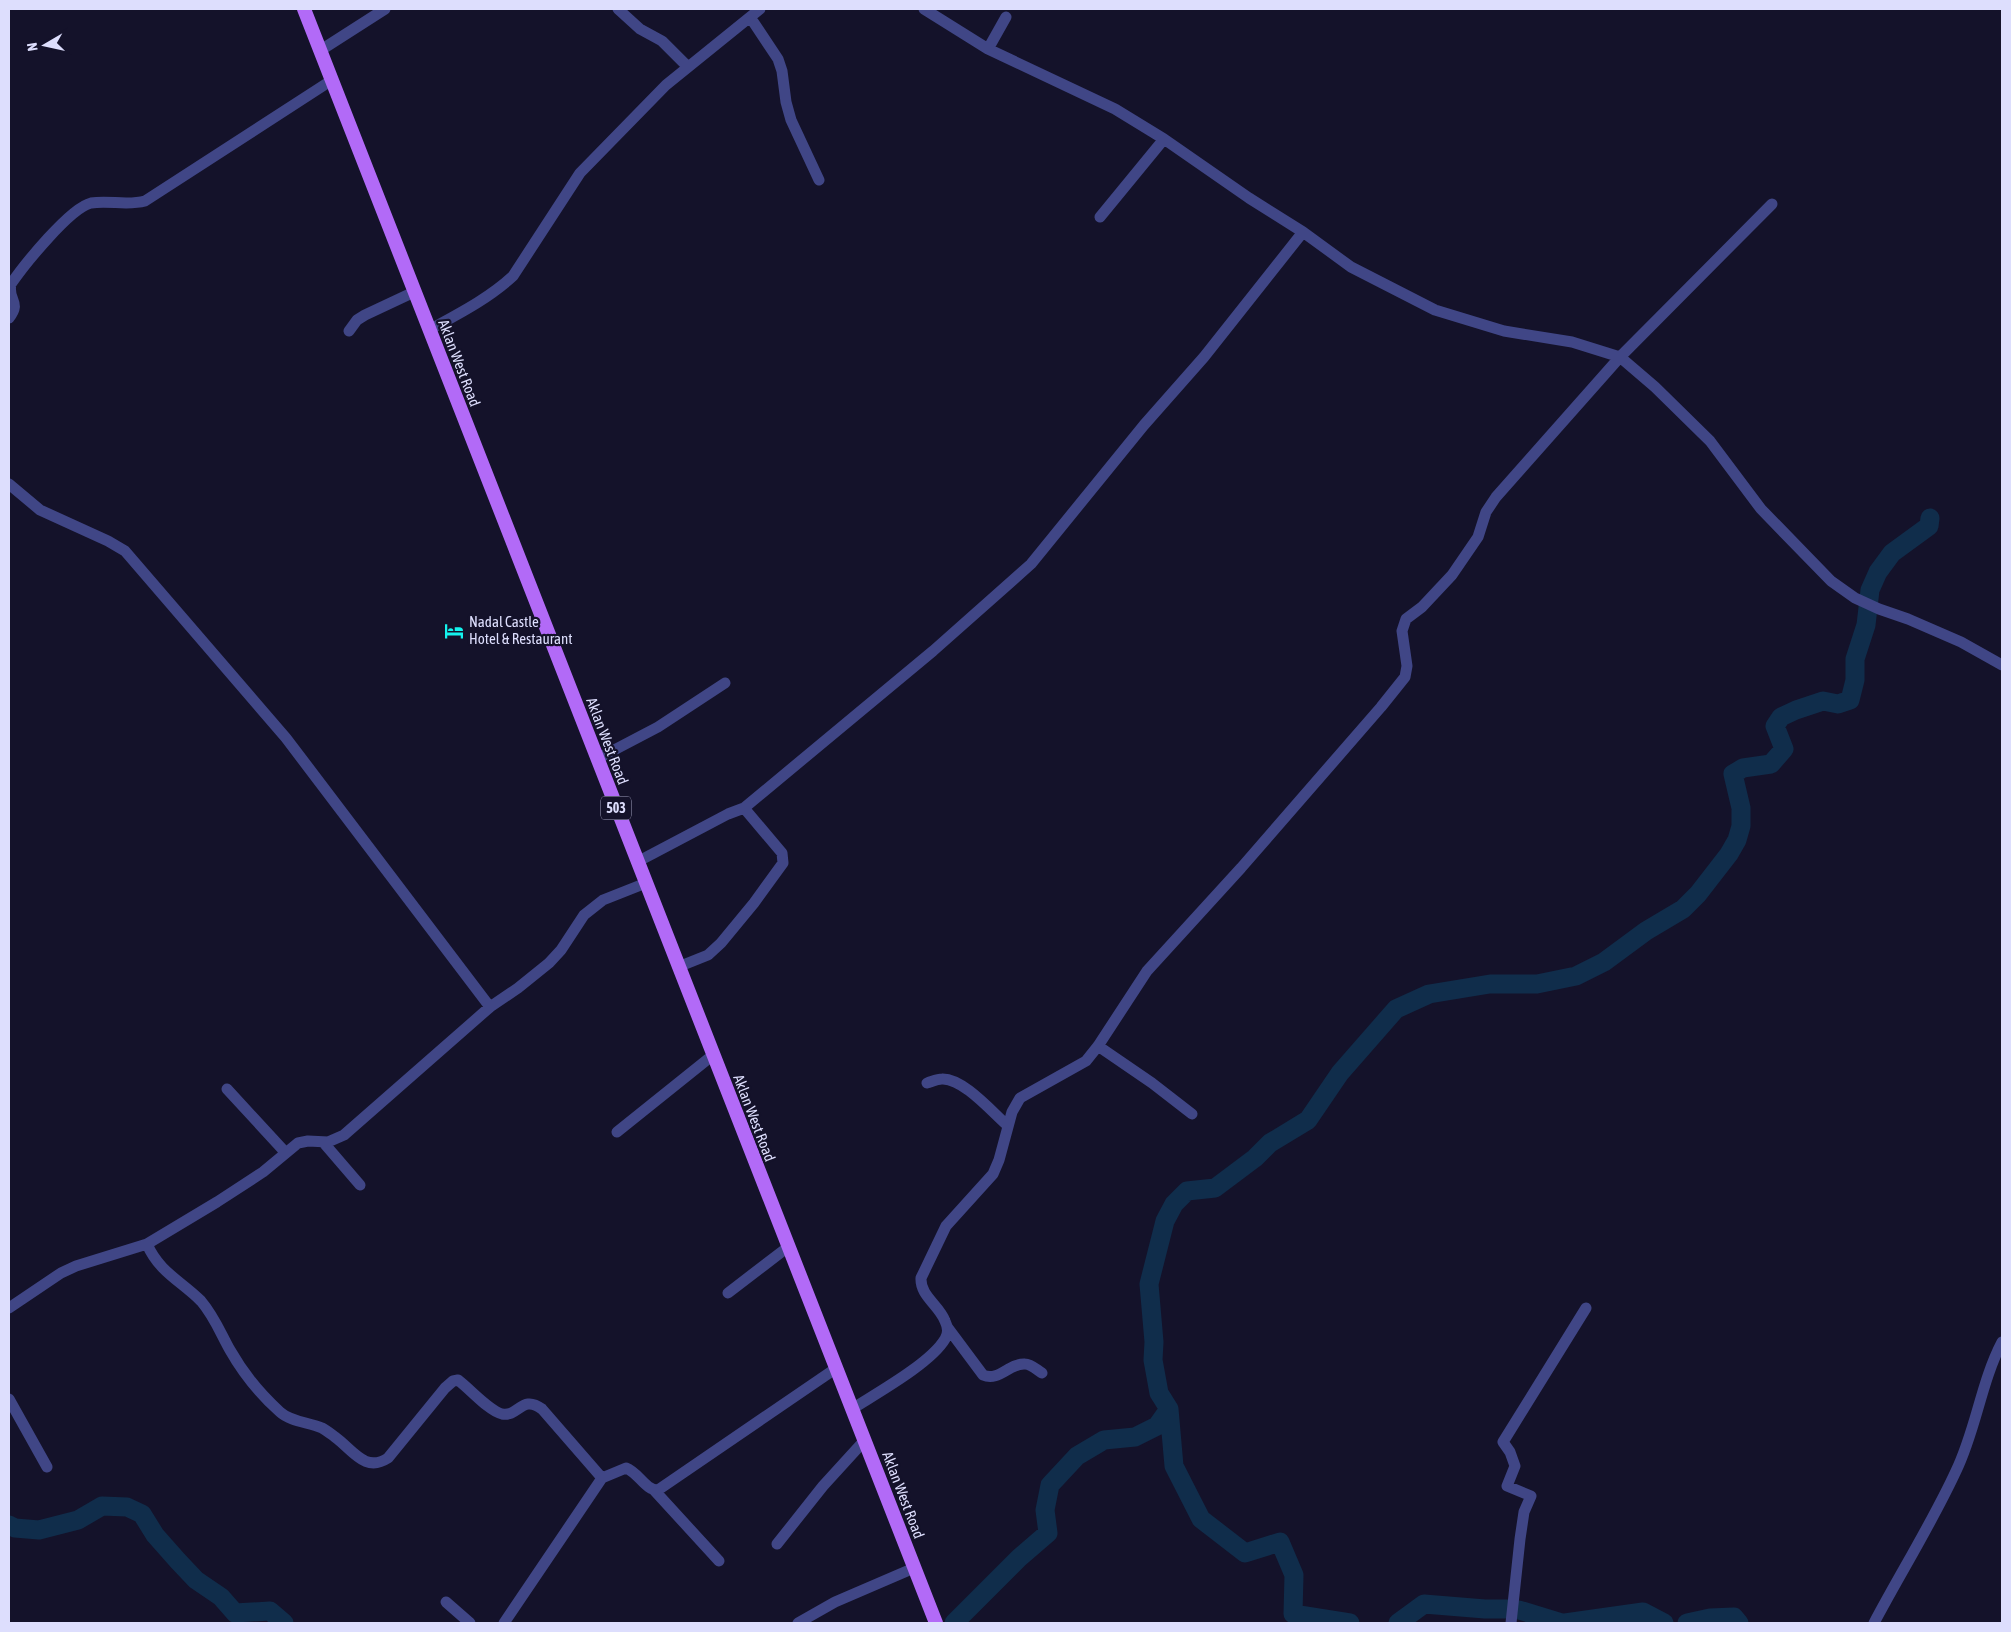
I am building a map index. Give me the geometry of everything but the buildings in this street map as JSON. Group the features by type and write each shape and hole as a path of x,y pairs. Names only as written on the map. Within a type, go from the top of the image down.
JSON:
{"main road":[{"name":"Aklan West Road","path":"304,9 936,1623"}],"street":[{"path":"321,50 385,9"},
{"path":"618,9 640,29 662,41 688,67"},
{"path":"429,330 499,289 513,276 580,173 666,85 760,9"},
{"path":"924,9 988,48 1115,109 1164,139 1249,198 1303,232 1351,267 1435,310 1504,331 1572,342 1620,357 1655,387 1710,442 1761,509 1831,581 1855,598 1961,642 2002,665"},
{"path":"750,17 778,59 791,120 819,180"},
{"path":"988,48 1006,17"},
{"path":"9,318 14,312 15,306 10,291 12,282 65,220 76,210 88,204 102,201 134,203 145,201 332,80"},
{"path":"1100,217 1164,139"},
{"path":"1042,1373 1024,1364 995,1376 988,1377 983,1375 948,1328 943,1316 924,1293 921,1285 921,1278 946,1226 993,1174 999,1160 1007,1125 1020,1098 1086,1061 1098,1046 1147,971 1381,707 1405,677 1407,666 1402,631 1406,619 1422,607 1452,575 1478,537 1486,512 1496,497 1620,357 1772,204"},
{"path":"637,862 710,823 744,808 933,651 1030,564 1144,425 1204,357 1303,232"},
{"path":"349,332 356,320 365,314 414,292"},
{"path":"9,484 40,510 108,541 125,551 286,738 490,1007"},
{"path":"597,759 658,727 725,683"},
{"path":"678,968 708,955 721,943 754,903 783,863 782,853 744,808"},
{"path":"9,1308 68,1269 147,1244 255,1177 286,1152 303,1142 323,1142 334,1140 344,1135 490,1007 518,988 549,963 562,950 584,915 602,900 646,883"},
{"path":"1098,1046 1152,1083 1192,1114"},
{"path":"617,1132 713,1055"},
{"path":"927,1083 940,1079 951,1080 963,1086 1007,1125"},
{"path":"227,1089 267,1134 286,1152"},
{"path":"323,1142 360,1185"},
{"path":"147,1244 158,1264 201,1302 216,1323 243,1372 269,1401 282,1414 294,1420 323,1428 366,1463 380,1464 388,1458 445,1388 453,1381 458,1380 493,1409 502,1414 508,1414 526,1404 536,1404 602,1478"},
{"path":"728,1293 788,1247"},
{"path":"1511,1623 1514,1611 1515,1580 1524,1512 1531,1496 1507,1486 1515,1466 1510,1452 1502,1442 1586,1308"},
{"path":"852,1409 909,1372 938,1349 947,1338 948,1328"},
{"path":"1874,1623 1957,1471 1994,1358 2002,1342"},
{"path":"654,1490 658,1490 679,1478 836,1369"},
{"path":"9,1399 47,1467"},
{"path":"777,1544 823,1486 864,1441"},
{"path":"504,1623 602,1478 626,1468 634,1471 654,1490 719,1561"},
{"path":"798,1623 835,1602 914,1568"},
{"path":"446,1602 470,1623"}],"waterway":[{"path":"1350,1623 1293,1614 1294,1575 1280,1542 1245,1553 1201,1519 1174,1466 1169,1409 1159,1393 1153,1360 1154,1342 1149,1284 1165,1221 1174,1204 1187,1191 1215,1188 1255,1158 1270,1143 1308,1120 1340,1073 1396,1009 1429,994 1490,984 1537,984 1576,976 1604,962 1646,931 1683,909 1698,894 1729,854 1737,840 1741,826 1741,808 1733,774 1743,768 1771,764 1784,749 1775,726 1781,717 1823,701 1838,704 1850,700 1855,680 1855,659 1866,625 1870,590 1878,572 1892,553 1929,526 1930,518"},
{"path":"954,1623 1019,1558 1048,1533 1045,1510 1050,1485 1077,1456 1104,1440 1135,1437 1157,1426 1169,1409"},
{"path":"9,1525 15,1528 39,1530 78,1520 102,1506 127,1507 142,1514 155,1535 178,1561 196,1580 221,1597 235,1613 270,1611 284,1623"},
{"path":"1398,1623 1424,1604 1509,1609"},
{"path":"1519,1610 1562,1623"},
{"path":"1565,1623 1643,1612 1664,1623"},
{"path":"1687,1623 1710,1618 1734,1617 1739,1623"}],"place":[{"name":"Nadal Castle Hotel & Restaurant","path":"454,631"}]}
